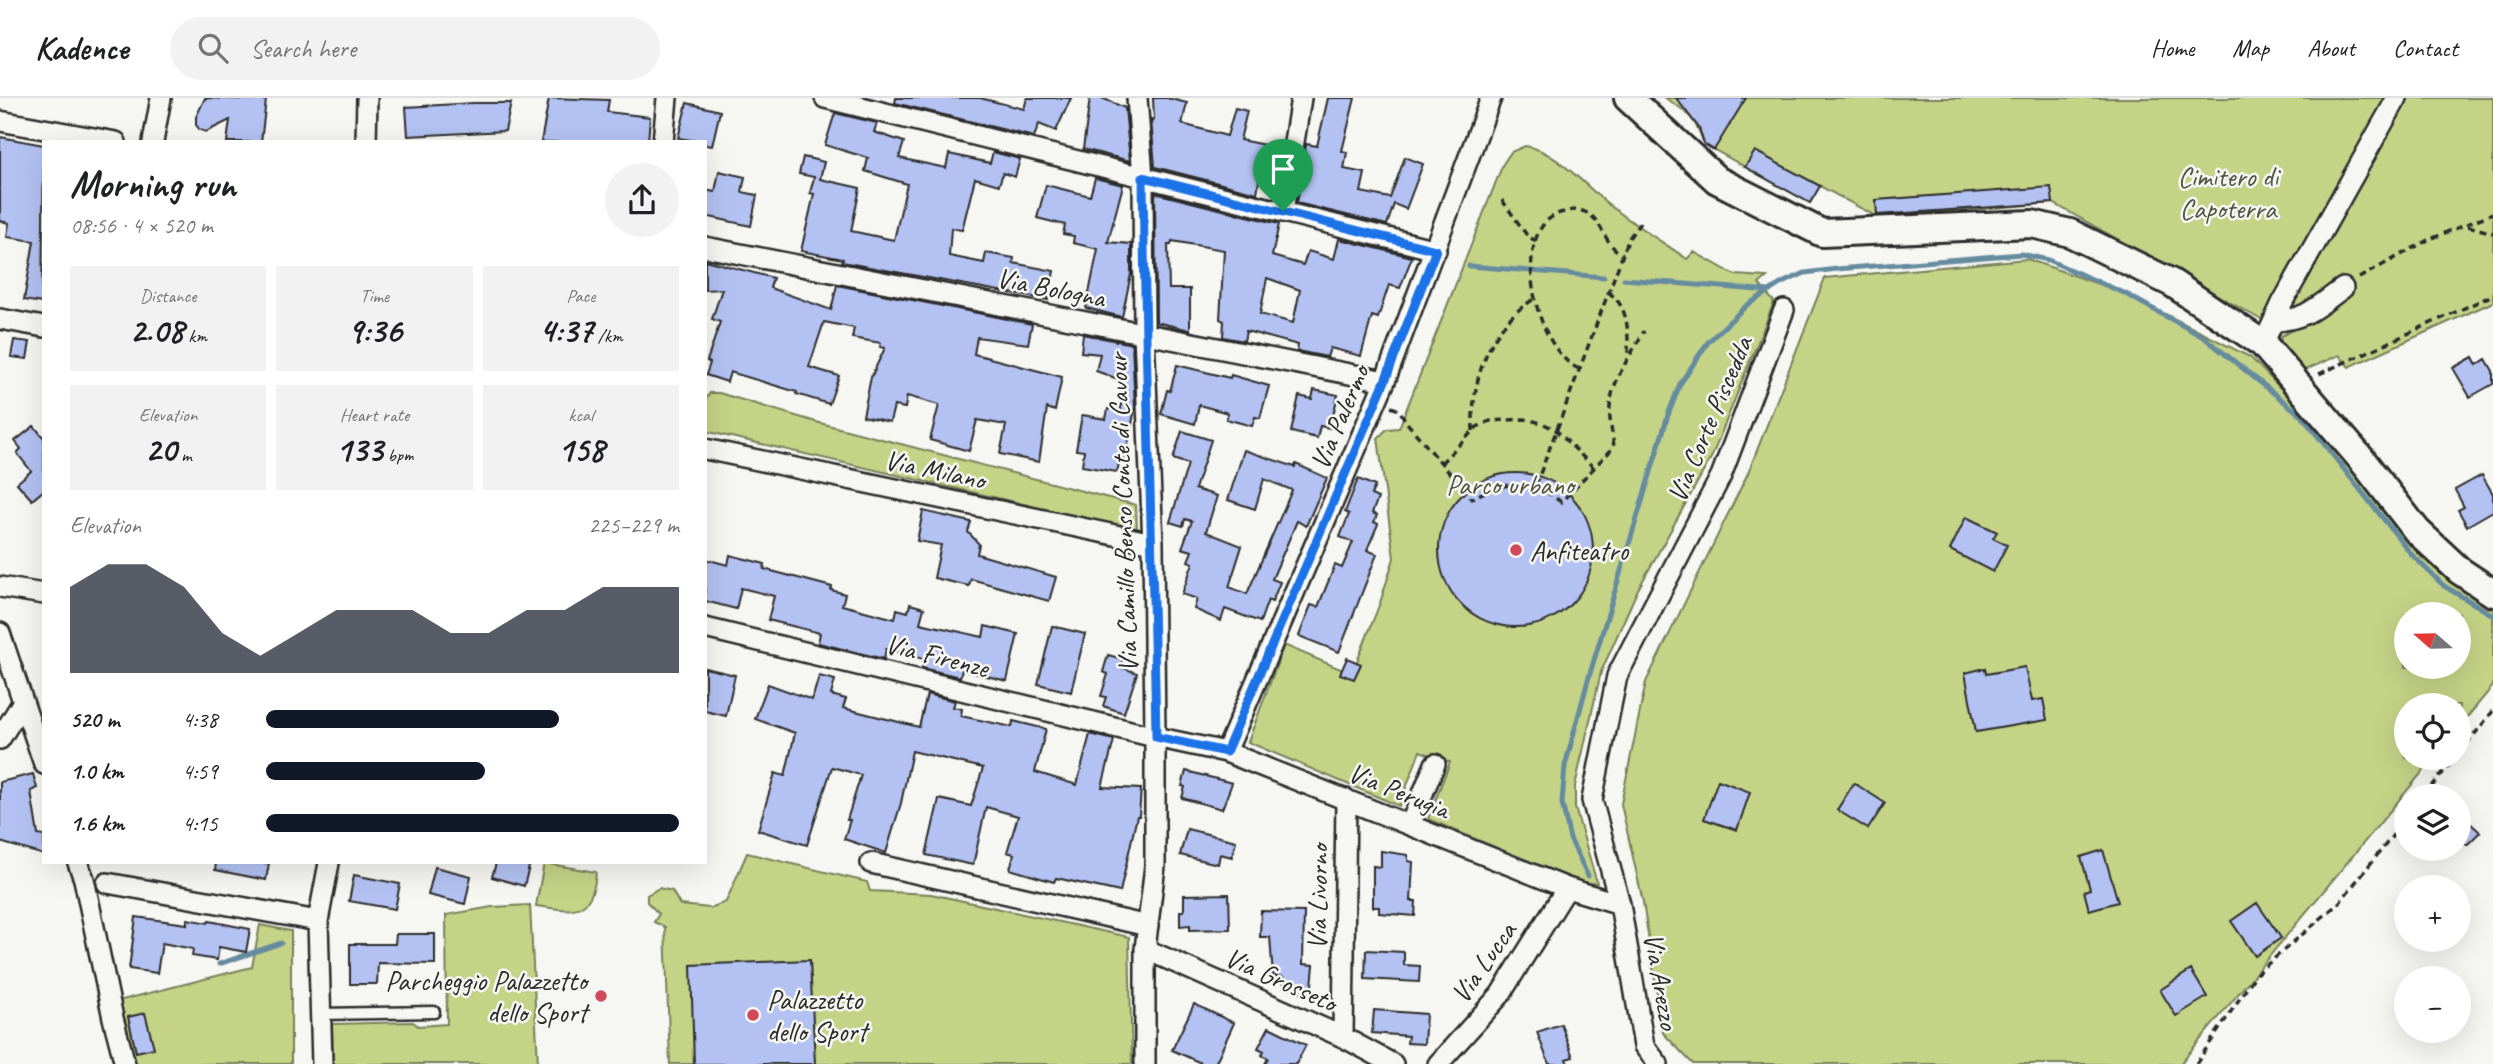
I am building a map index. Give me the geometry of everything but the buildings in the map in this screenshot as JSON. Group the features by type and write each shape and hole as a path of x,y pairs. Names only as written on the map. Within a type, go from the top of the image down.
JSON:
{"street":[{"path":"153,140 161,98"},
{"path":"366,140 367,98"},
{"path":"663,140 667,98"},
{"path":"825,98 1436,250"},
{"path":"1283,211 1301,98"},
{"name":"Via Palermo","path":"1226,752 1377,401 1492,98"},
{"path":"1628,98 1717,180 1822,233 2032,224 2070,233 2269,332 2298,384 2417,531 2460,571 2493,593"},
{"path":"2269,332 2397,98"},
{"name":"Via Camillo Benso Conte di Cavour","path":"1134,100 1143,177 1144,334 1153,543 1156,737 1155,866 1145,949 1145,1064"},
{"path":"0,121 105,140"},
{"name":"Via Bologna","path":"707,247 1385,381"},
{"path":"2269,332 2304,316 2343,288"},
{"name":"Via Corte Piscedda","path":"1620,904 1592,800 1617,676 1721,476 1784,310"},
{"path":"0,319 42,327"},
{"name":"Via Milano","path":"707,449 1153,543"},
{"path":"0,587 42,594"},
{"name":"Via Firenze","path":"707,628 1156,737"},
{"path":"0,633 22,703 39,735 42,752"},
{"path":"0,739 22,703"},
{"name":"Via Perugia","path":"1156,737 1226,752 1567,888 1620,904"},
{"path":"1410,825 1435,764"},
{"name":"Via Livorno","path":"1343,1037 1346,799"},
{"path":"871,863 1148,926"},
{"path":"322,1064 318,921 328,864"},
{"path":"81,871 125,1064"},
{"path":"107,883 318,921"},
{"name":"Via Lucca","path":"1438,1064 1500,995 1567,888"},
{"name":"Via Arezzo","path":"1620,904 1644,1046 1658,1064"},
{"name":"Via Grosseto","path":"1145,949 1343,1037 1393,1064"}],"lane":[{"path":"320,1014 434,1012"}],"path":[{"path":"1502,200 1526,234 1536,242"},
{"path":"1579,369 1561,356 1550,341 1534,299 1532,266 1538,232 1546,220 1558,213 1584,211 1594,217 1614,250 1623,254"},
{"path":"2343,288 2428,240 2493,213"},
{"path":"1535,487 1629,238 1642,220"},
{"path":"2466,225 2493,233"},
{"path":"1608,292 1616,298 1628,322 1628,358"},
{"path":"2298,384 2493,295"},
{"path":"1473,431 1478,377 1495,336 1512,314 1534,299"},
{"path":"1377,401 1399,410 1472,499 1486,490 1521,484 1546,491 1561,502 1614,447 1610,418 1615,383 1644,331"},
{"path":"1441,463 1473,431 1490,421 1525,419 1556,430 1594,468"},
{"path":"2471,739 2493,711"},
{"path":"2434,784 2445,770"},
{"path":"2196,1064 2256,974 2339,903 2394,834"}],"green space":[{"name":"Cimitero di Capoterra","path":"1665,98 2390,98 2265,322 2053,203 1877,217 1820,186 1810,203 1704,144 1690,116"},
{"path":"2408,98 2493,98 2493,302 2349,367 2339,355 2303,371 2280,345 2281,336 2303,324 2298,312 2286,307"},
{"name":"Parco urbano","path":"1525,146 1537,149 1561,163 1616,210 1687,259 1694,252 1735,275 1767,277 1759,284 1774,302 1712,456 1637,591 1601,672 1575,786 1575,808 1597,883 1583,884 1428,819 1450,762 1420,751 1399,806 1248,742 1284,645 1352,674 1380,603 1394,558 1378,438 1387,429 1399,428 1503,164 1511,152"},
{"path":"2027,259 2124,293 2250,357 2330,439 2421,557 2446,578 2493,607 2493,686 2471,713 2471,693 2394,693 2394,770 2424,770 2412,784 2394,784 2394,806 2180,1064 1693,1064 1663,1033 1643,902 1621,804 1646,682 1748,473 1825,278"},
{"path":"710,393 719,393 816,422 1136,505 1137,530 707,431 707,397"},
{"path":"747,853 867,882 870,891 931,894 1129,937 1132,1064 670,1064 665,927 654,922 659,914 647,902 647,895 659,888 672,891 680,905 710,908 726,902"},
{"path":"544,864 596,872 590,897 578,908 536,906"},
{"path":"530,905 538,1064 333,1064 332,1024 447,1024 446,915 492,907"},
{"path":"260,925 291,931 291,1064 131,1064 118,1001 252,967"}],"waterway":[{"path":"1588,876 1570,839 1562,803 1565,766 1588,680 1668,415 1680,384 1708,342 1747,305 1782,283 1805,273 2021,254 2048,260 2124,293 2205,338 2301,415 2412,555 2444,586 2493,615"},
{"path":"1469,266 1604,277"},
{"path":"1624,279 1770,291"},
{"path":"219,964 281,943"}],"place":[{"name":"Anfiteatro","path":"1516,550"},
{"name":"Parcheggio Palazzetto dello Sport","path":"601,996"},
{"name":"Palazzetto dello Sport","path":"753,1015"}],"route":[{"path":"1143,177 1283,211 1436,250 1385,381 1226,752 1156,737 1153,543 1144,334 1143,177"}]}
